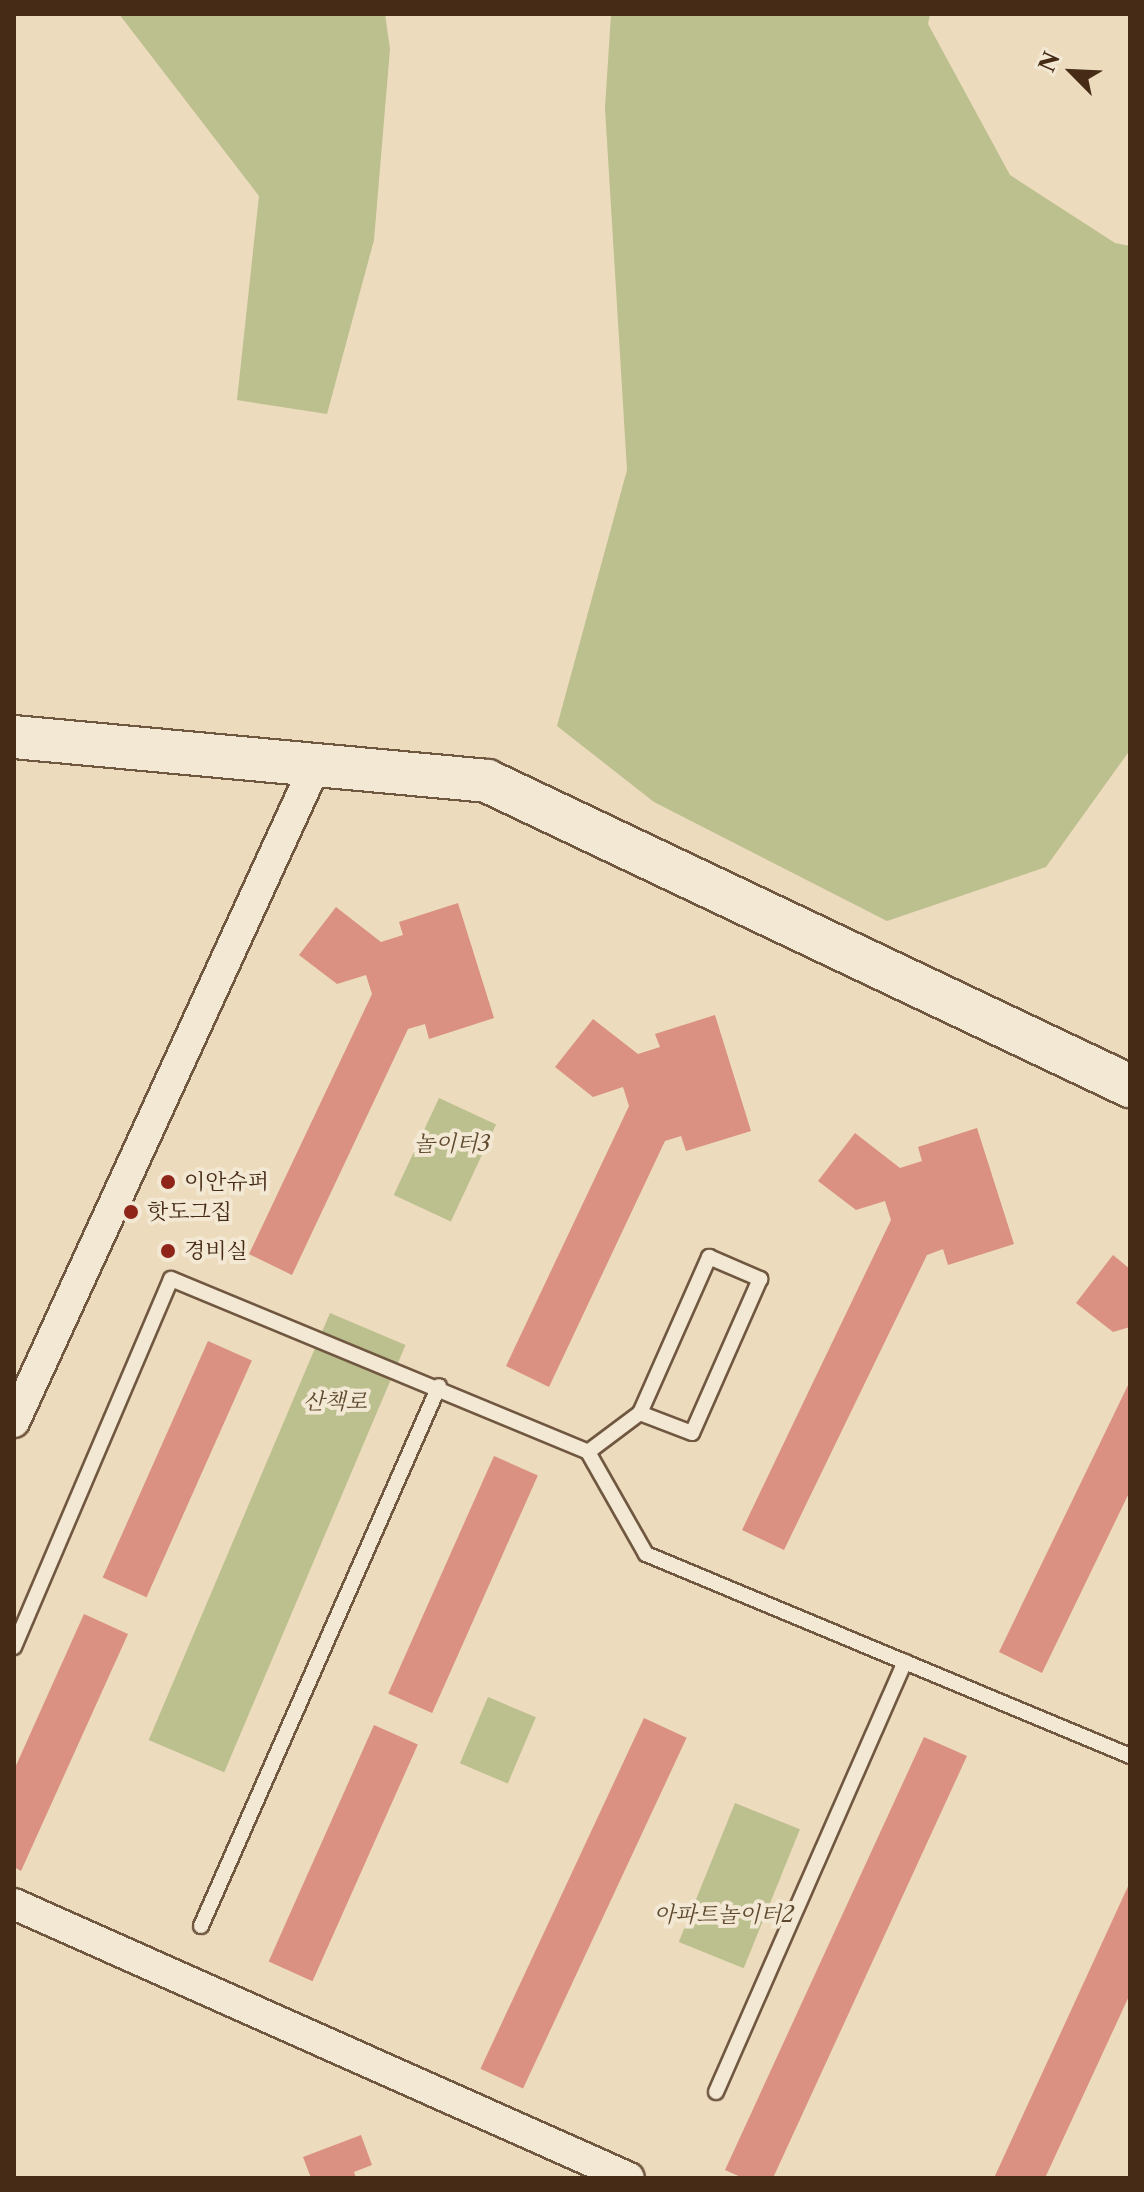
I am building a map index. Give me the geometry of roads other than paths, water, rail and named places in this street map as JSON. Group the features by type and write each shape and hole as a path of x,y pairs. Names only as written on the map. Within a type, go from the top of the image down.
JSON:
{"street":[{"path":"14,737 487,781 1130,1086"},
{"path":"14,1422 316,764"},
{"path":"14,1904 629,2178"}],"lane":[{"path":"588,1452 640,1413 709,1257 760,1279 692,1433 640,1413"},
{"path":"14,1647 171,1279 439,1386 588,1452 646,1554 1130,1756"},
{"path":"201,1926 439,1386"},
{"path":"716,2092 905,1662"}],"place":[{"name":"이안슈퍼","path":"168,1182"},
{"name":"핫도그집","path":"131,1212"},
{"name":"경비실","path":"168,1251"}],"park label":[{"name":"놀이터3","path":"452,1144"},
{"name":"산책로","path":"335,1402"},
{"name":"아파트놀이터2","path":"724,1915"}]}
